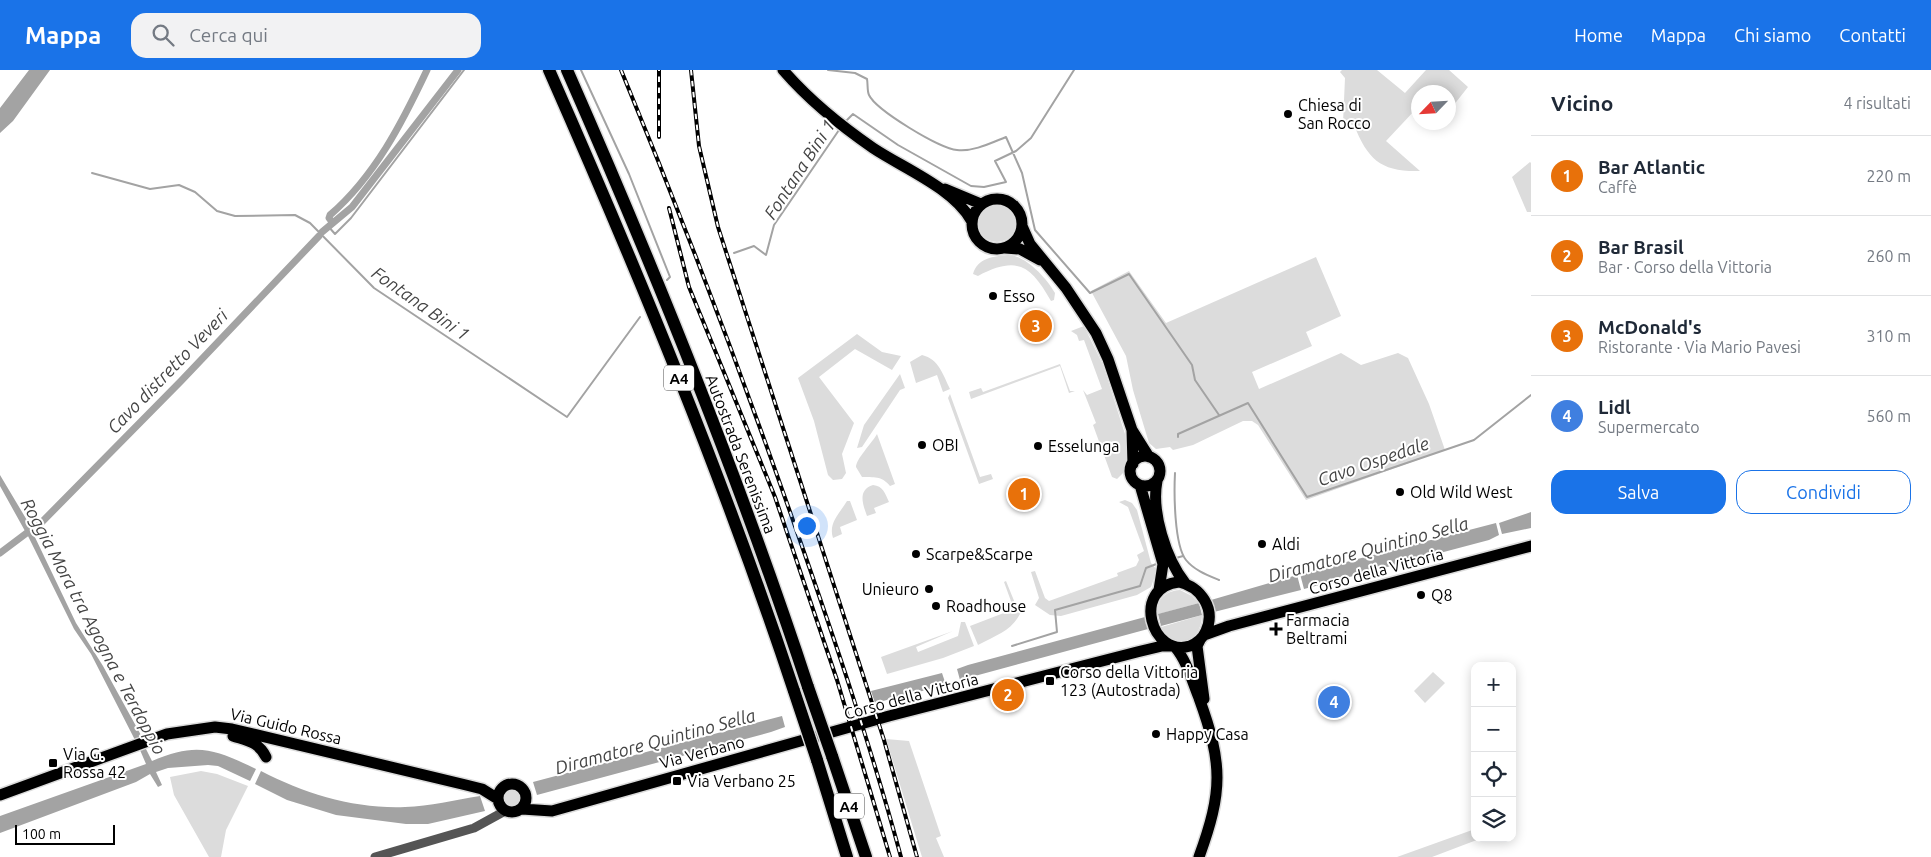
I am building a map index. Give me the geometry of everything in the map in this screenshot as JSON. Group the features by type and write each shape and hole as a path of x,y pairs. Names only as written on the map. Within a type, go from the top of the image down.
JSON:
{"highway":[{"name":"Autostrada Serenissima","path":"549,70 613,217 688,401 768,614 848,857"},
{"name":"Autostrada Serenissima","path":"566,70 613,175 700,392 783,609 866,857"}],"main road":[{"path":"783,70 842,125 874,148 932,184 958,204 971,220"},
{"path":"932,184 981,204"},
{"path":"1045,263 1020,249 998,249 983,245 973,234 971,220 976,208 994,198 1008,201 1019,212 1022,226 1030,244 1076,302 1096,333 1108,359 1132,430 1149,457 1159,465 1157,511 1166,561 1159,590 1150,605 1151,616 1155,630 1160,638 1174,646 1188,669 1207,720 1216,751 1218,777 1216,806 1199,857"},
{"path":"1005,248 1017,240 1022,226"},
{"path":"1132,430 1132,477 1140,485 1166,561 1185,583 1201,593 1209,614 1214,620 1229,626"},
{"path":"1132,464 1140,458 1149,457"},
{"path":"1140,485 1149,486 1157,481"},
{"name":"Corso della Vittoria","path":"1202,638 1229,626 1531,546"},
{"path":"1159,590 1174,583 1185,583"},
{"path":"1207,720 1197,646 1208,629 1209,614"},
{"path":"1137,652 1155,630"},
{"path":"1174,646 1188,646 1202,638"},
{"name":"Corso della Vittoria","path":"809,739 1137,652 1162,646 1174,646"},
{"name":"Via Guido Rossa","path":"0,795 167,734 215,727 232,729 499,794"},
{"path":"200,729 254,742 261,747 266,757"},
{"name":"Via Verbano","path":"522,809 552,811 603,795 809,739"},
{"path":"515,784 522,789 526,797 522,809 514,812 505,811 499,794 507,785 515,784"},
{"name":"Via Verbano","path":"526,797 538,803 550,805 603,795"}],"street":[{"path":"375,857 474,828 505,811"}],"shaded area":[{"path":"29,70 50,70 13,121 0,133 0,108"},
{"path":"1342,70 1377,70 1405,93 1411,86 1411,114 1386,141 1420,171 1407,171 1386,166 1371,155 1359,137 1354,125 1343,123 1345,78 1340,72"},
{"path":"1426,70 1449,70 1468,87 1456,102 1456,85 1412,85"},
{"path":"1530,162 1531,212 1527,212 1512,177"},
{"path":"997,204 1010,210 1016,223 1010,236 997,242 984,236 978,223 984,210"},
{"path":"1015,256 1028,263 1041,274 1055,293 1054,300 1051,301 1037,279 1030,272 1013,265 1003,266 978,276 973,274 978,264 982,261 992,257"},
{"path":"1316,257 1341,316 1306,332 1312,346 1252,372 1259,389 1341,353 1361,365 1398,353 1408,358 1429,404 1445,450 1306,500 1258,425 1252,421 1243,421 1193,445 1173,450 1170,447 1156,449 1149,443 1133,390 1126,356 1091,291 1129,271 1166,323"},
{"path":"1084,326 1103,365 1125,434 1128,458 1124,472 1117,479 1112,477 1093,425 1096,423 1083,390 1087,395 1102,389 1084,340 1079,341 1077,335 1071,331"},
{"path":"857,334 882,352 901,356 892,370 855,349 819,377 854,423 842,454 846,473 842,479 833,480 828,475 814,421 798,378"},
{"path":"922,355 933,360 943,373 950,389 943,392 937,375 916,383 910,362"},
{"path":"1060,364 1070,391 1075,391 1069,393 1060,366 971,399 969,392 981,388 983,392"},
{"path":"900,374 905,388 900,390 862,447 857,448 864,425"},
{"path":"950,394 980,477 991,474 993,479 979,484 948,398"},
{"path":"877,434 895,484 890,486 887,482 874,477 862,477 856,467"},
{"path":"0,475 31,527 25,531 0,486"},
{"path":"873,485 881,488 889,502 874,508 876,513 867,516 862,498 865,490"},
{"path":"1125,500 1132,503 1137,510 1151,563 1157,570 1151,587 1137,595 1061,616 1050,615 1035,605 1039,598 1031,572 1035,571 1045,598 1049,601 1118,576 1117,573 1136,566 1139,560 1137,555 1144,551 1128,507 1119,502"},
{"path":"847,501 850,501 857,520 840,527 842,534 833,538 833,523"},
{"path":"1531,512 1531,528 1502,534 1499,523"},
{"path":"1496,523 1499,535 1489,540 1304,589 1300,574"},
{"path":"32,531 76,623 103,666 142,737 135,740 91,654 74,629 27,534"},
{"path":"1297,575 1301,590 1214,612 1211,600"},
{"path":"1006,581 1017,608 1024,605 1016,620 1006,630 978,645 970,626 1009,611 1007,606 1012,604 1004,582"},
{"path":"1180,590 1192,596 1199,603 1155,615 1160,601 1166,594"},
{"path":"1199,603 1202,615 1161,626 1158,614"},
{"path":"1202,615 1201,625 1197,632 1186,641 1172,639 1158,628"},
{"path":"1145,617 1148,629 960,680 957,669 968,665"},
{"path":"961,622 965,622 974,646 943,658 887,674 881,657 953,631 916,647 918,652 958,636"},
{"path":"1433,672 1445,683 1425,703 1414,691"},
{"path":"942,673 946,685 875,703 871,691"},
{"path":"782,716 785,727 771,732 537,795 533,782"},
{"path":"886,739 909,741 941,836 936,838 944,857 922,857"},
{"path":"145,747 152,761 181,751 205,750 256,769 250,781 218,766 168,768 156,772 162,785 158,787 150,774 136,782 0,833 0,816 146,764 140,750"},
{"path":"201,771 217,774 248,786 226,830 221,857 209,857 174,795 170,777"},
{"path":"261,771 295,787 349,803 405,807 480,796 485,811 428,824 406,824 336,815 287,800 255,784"},
{"path":"512,788 519,791 522,798 519,805 512,808 505,805 502,798 505,791"},
{"path":"1471,830 1471,842 1432,857 1397,857"}],"waterway":[{"path":"332,222 329,218 330,215 361,183 386,148 408,110 427,70"},
{"path":"322,232 352,207 458,70"},
{"name":"Cavo distretto Veveri","path":"328,226 335,234 351,218 464,70"},
{"path":"581,70 629,174 670,277 667,280"},
{"name":"Cavo distretto Veveri","path":"828,70 855,73 867,79 869,95 883,110 909,128 949,148 969,150 1006,137 1022,173 1035,230 1090,293 1129,274 1192,365 1195,380 1219,415"},
{"name":"Fontana Bini 1","path":"845,122 853,114 898,145 971,186 984,187 1006,182 995,161 1016,151 1031,138 1074,70"},
{"name":"Fontana Bini 1","path":"734,253 754,246 766,255 774,225 839,130"},
{"name":"Fontana Bini 1","path":"92,173 150,189 179,185 195,192 217,211 235,216 295,215 310,223 374,288 567,417 640,317"},
{"name":"Cavo distretto Veveri","path":"37,527 181,381 319,236"},
{"name":"Cavo Ospedale","path":"1178,437 1178,434 1248,403 1307,497 1474,440 1531,395"},
{"name":"Cavo Ospedale","path":"1175,473 1177,531 1182,553 1193,567 1219,580"},
{"name":"Cavo distretto Veveri","path":"0,553 32,529"},
{"name":"Cavo Ospedale","path":"1176,558 1183,556"},
{"name":"Cavo Ospedale","path":"1012,646 1057,632 1055,610 1140,586 1146,568 1159,563"}],"railway":[{"path":"621,70 712,298 776,471 851,692 901,857"},
{"path":"659,70 659,137"},
{"path":"691,70 699,146 718,227 884,740 917,857"},
{"path":"669,208 689,287 775,497 837,680 890,857"}],"place":[{"name":"Chiesa di San Rocco","path":"1288,114"},
{"name":"Esso","path":"993,296"},
{"name":"McDonald's","path":"1036,326"},
{"name":"OBI","path":"922,445"},
{"name":"Esselunga","path":"1038,446"},
{"name":"Old Wild West","path":"1400,492"},
{"name":"Bar Atlantic","path":"1024,494"},
{"name":"Aldi","path":"1262,544"},
{"name":"Scarpe&Scarpe","path":"916,554"},
{"name":"Unieuro","path":"929,589"},
{"name":"Q8","path":"1421,595"},
{"name":"Roadhouse","path":"936,606"},
{"name":"Farmacia Beltrami","path":"1276,629"},
{"name":"Corso della Vittoria 123 (Autostrada)","path":"1050,681"},
{"name":"Bar Brasil","path":"1008,695"},
{"name":"Lidl","path":"1334,702"},
{"name":"Happy Casa","path":"1156,734"},
{"name":"Via G. Rossa 42","path":"53,763"},
{"name":"Via Verbano 25","path":"677,781"}],"water label":[{"name":"Diramatore Quintino Sella","path":"1368,549"},
{"name":"Roggia Mora tra Agogna e Terdoppio","path":"94,626"},
{"name":"Diramatore Quintino Sella","path":"655,741"}]}
